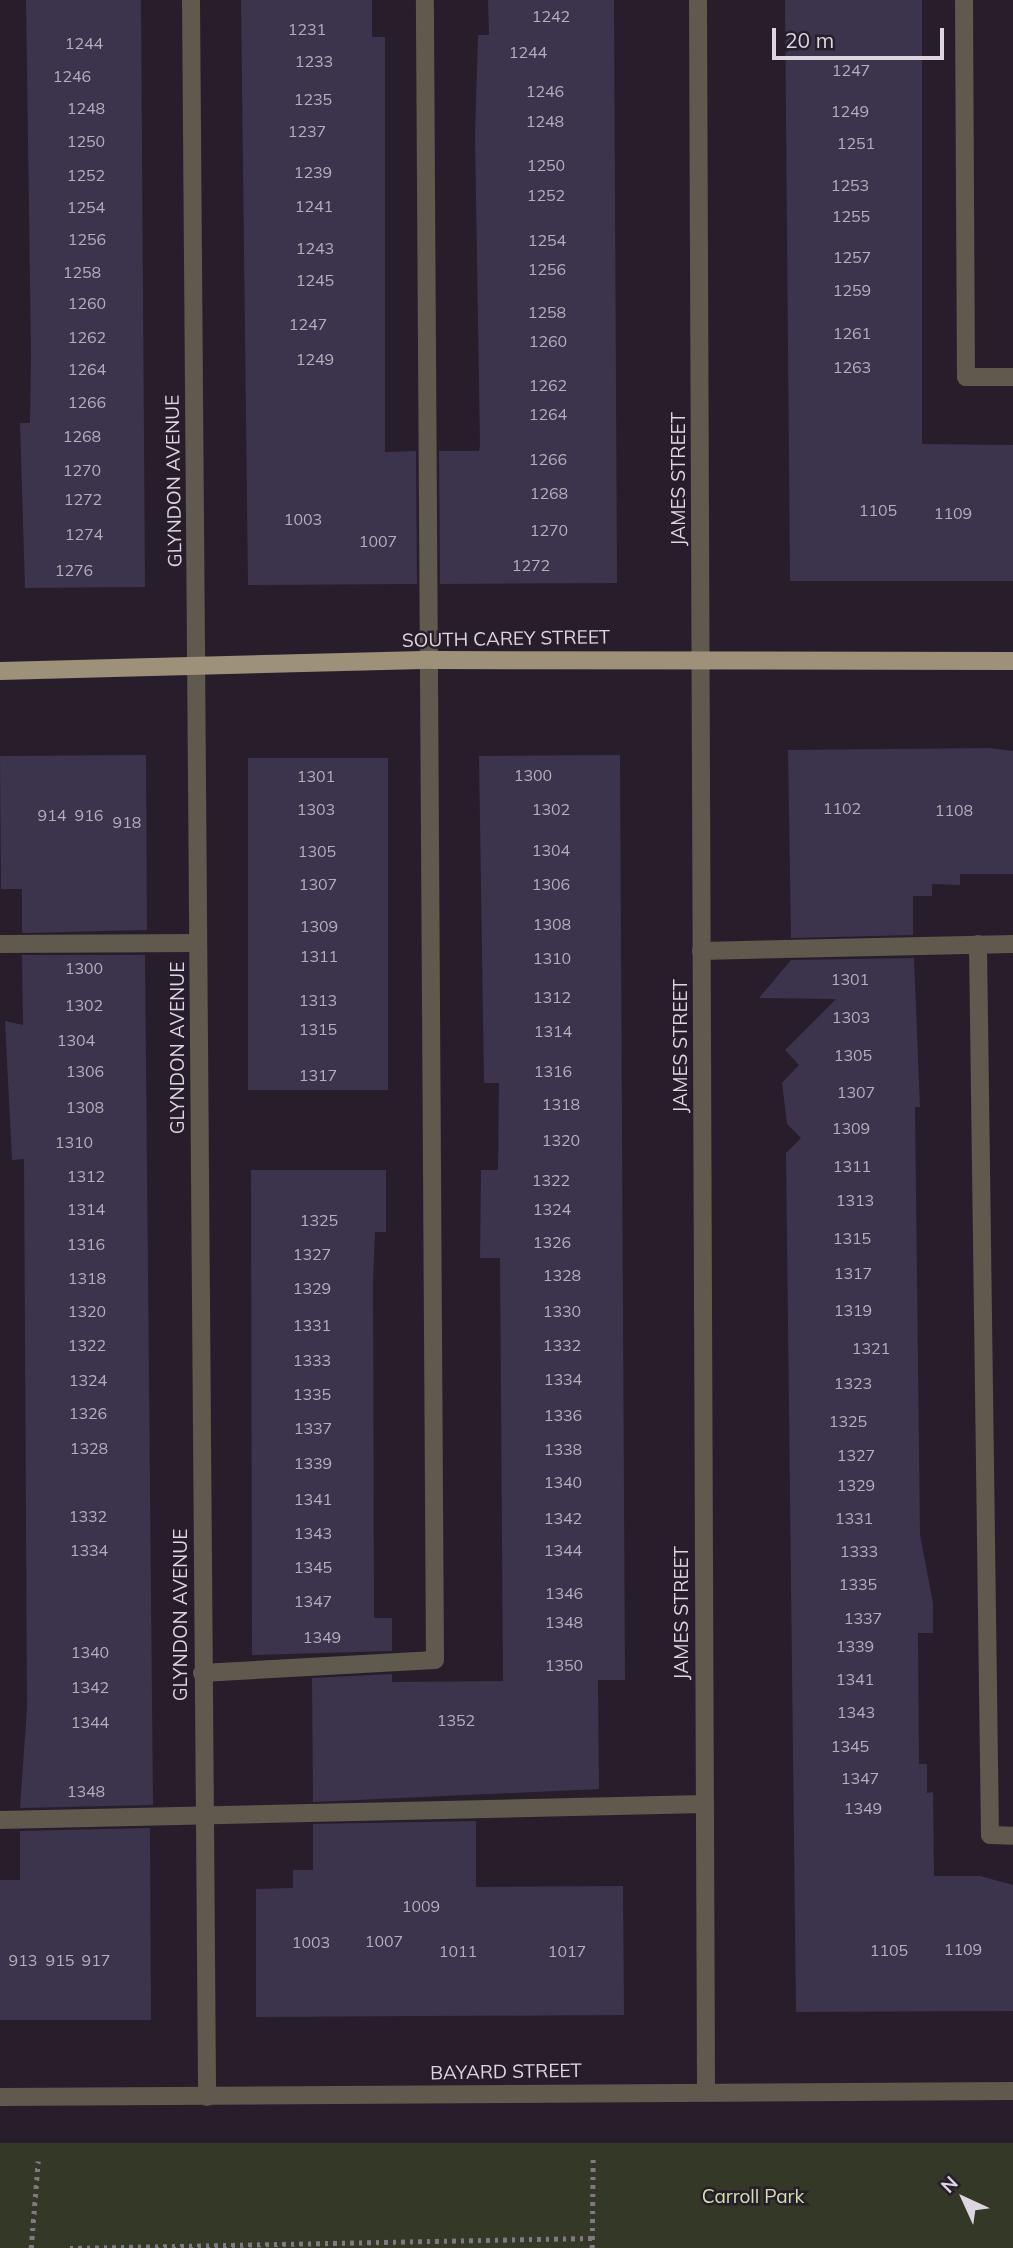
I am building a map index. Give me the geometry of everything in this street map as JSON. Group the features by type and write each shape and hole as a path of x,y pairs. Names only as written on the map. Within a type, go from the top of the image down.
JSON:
{"main road":[{"name":"SOUTH CAREY STREET","path":"0,671 433,660 701,658 1013,661"}],"street":[{"name":"GLYNDON AVENUE","path":"191,0 207,2096"},
{"path":"202,1673 435,1661 433,660 425,0"},
{"name":"JAMES STREET","path":"698,0 706,2091"},
{"path":"964,0 966,377 1013,377"},
{"path":"0,944 198,943"},
{"path":"978,944 990,1835 1013,1836"},
{"path":"701,951 1013,944"},
{"path":"0,1820 204,1819 704,1804"},
{"name":"BAYARD STREET","path":"0,2097 1013,2091"}],"path":[{"path":"592,2248 593,2157"},
{"path":"31,2248 38,2161"},
{"path":"70,2248 593,2238"}],"green space":[{"name":"Carroll Park","path":"0,2143 1013,2143 1013,2248 0,2248"}],"building":[{"path":"26,0 141,0 145,587 25,588 20,423 30,423 31,353"},
{"path":"241,0 372,0 372,37 385,37 385,452 416,451 417,584 248,585"},
{"path":"488,0 614,0 617,583 440,584 439,451 479,451 480,445 475,135 478,35 489,35"},
{"path":"785,0 922,0 922,444 1013,445 1013,581 790,581"},
{"path":"989,748 1013,751 1013,874 960,874 960,885 932,884 932,896 913,896 913,935 791,938 788,750"},
{"path":"146,755 147,930 22,933 22,889 1,889 0,756"},
{"path":"620,755 625,1680 598,1680 599,1789 313,1802 312,1678 392,1674 392,1682 503,1681 500,1258 480,1258 481,1170 498,1170 499,1083 484,1083 479,756"},
{"path":"248,758 388,758 388,1090 248,1090"},
{"path":"22,955 145,955 153,1805 20,1808 27,1708 24,1159 12,1160 5,1021 23,1025"},
{"path":"914,958 920,1107 915,1107 920,1535 933,1603 933,1633 918,1633 919,1764 927,1764 927,1793 933,1792 934,1876 980,1876 1013,1885 1013,2011 796,2012 786,1153 801,1138 787,1124 782,1083 799,1065 785,1050 836,999 759,998 791,960"},
{"path":"251,1170 386,1170 386,1232 375,1232 373,1280 374,1618 392,1618 392,1651 252,1655"},
{"path":"476,1821 476,1887 623,1886 624,2015 256,2017 256,1889 293,1888 293,1870 313,1870 313,1824"},
{"path":"150,1828 151,2020 0,2020 0,1880 20,1880 20,1831"}]}
